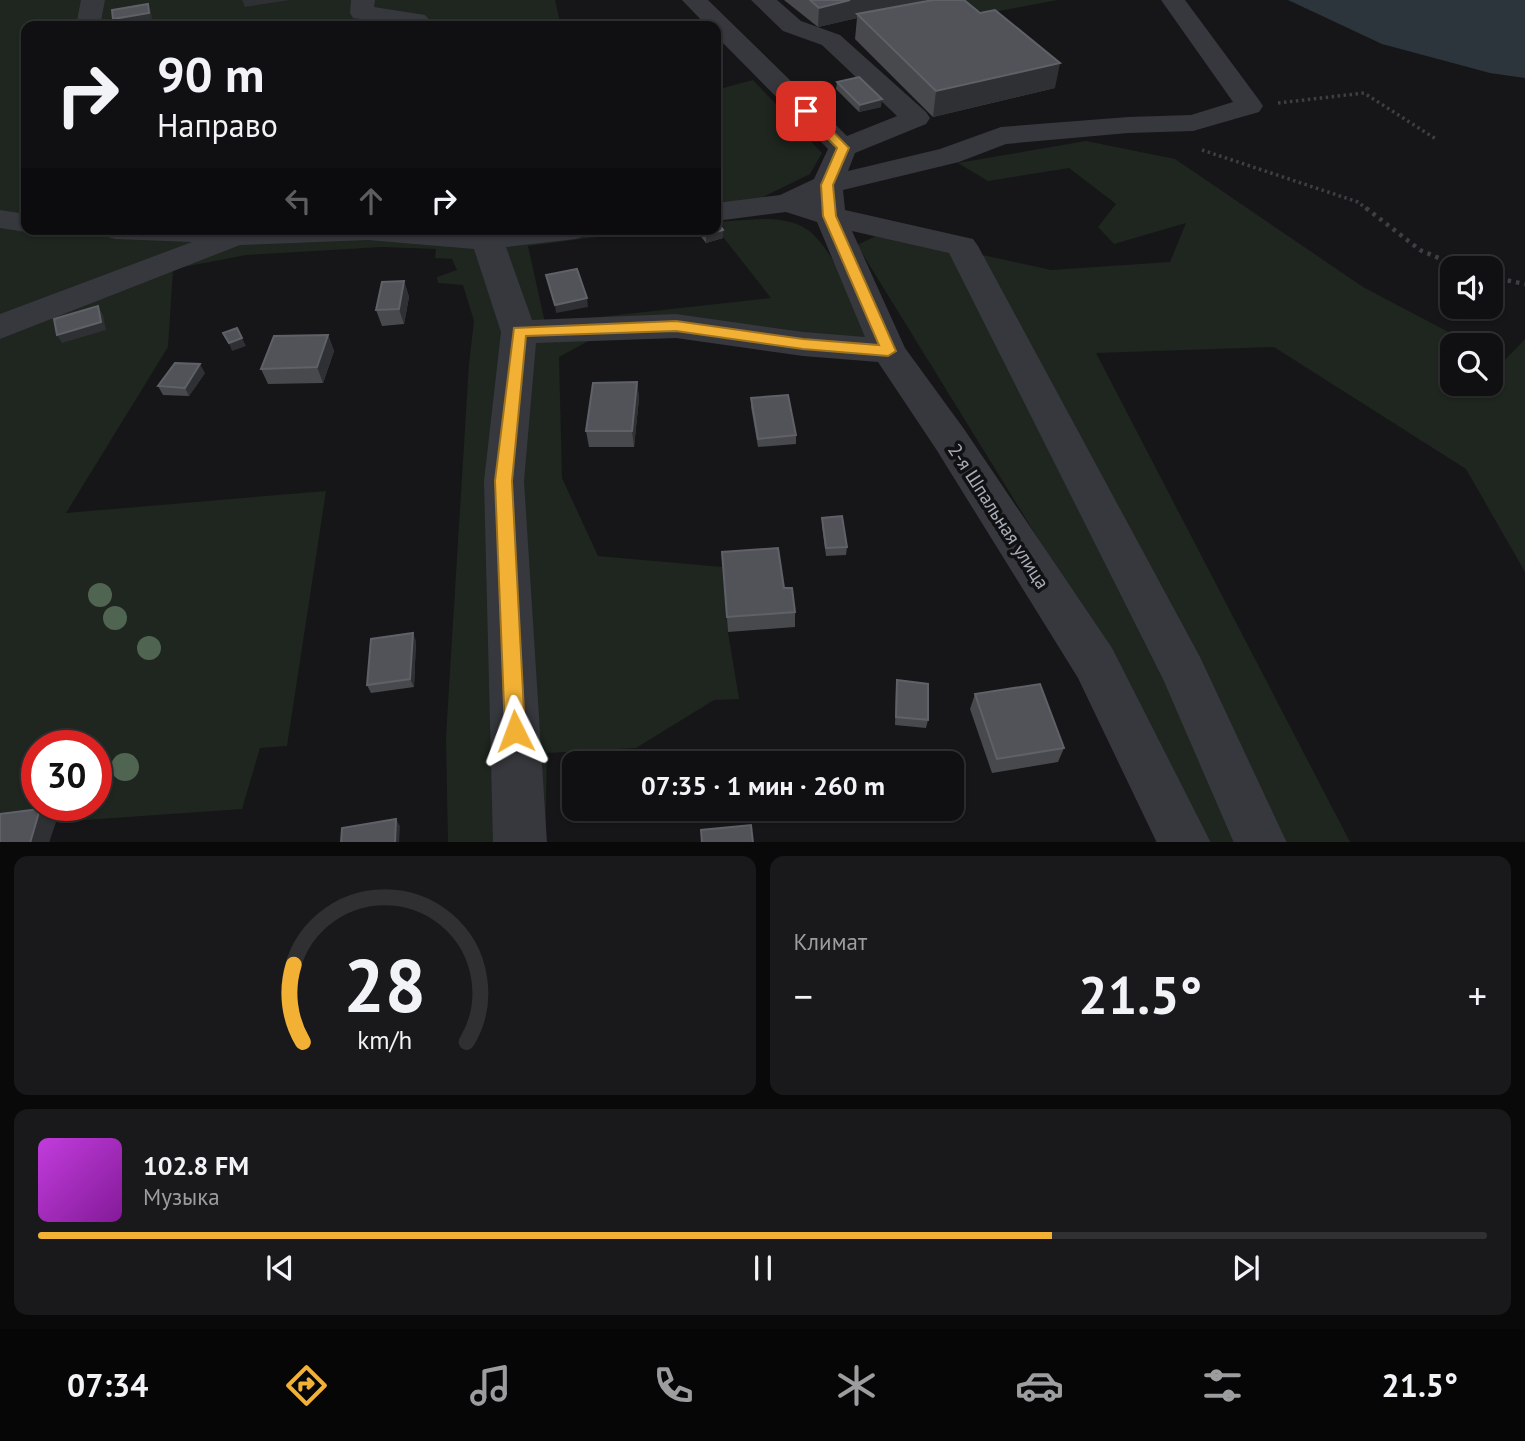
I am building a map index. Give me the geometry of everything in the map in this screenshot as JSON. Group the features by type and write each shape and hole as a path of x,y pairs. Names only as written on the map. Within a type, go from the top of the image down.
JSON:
{"street":[{"path":"89,21 93,0"},
{"path":"694,0 715,21"},
{"path":"763,0 792,26 831,40 916,118 843,148"},
{"path":"721,211 828,201 1001,136 1128,125 1193,123 1250,106 1173,0"},
{"path":"344,21 363,6 417,21"},
{"path":"721,27 843,148"},
{"path":"828,201 843,148"},
{"path":"828,201 962,246 1177,660 1261,842"},
{"name":"2-я Шпальная улица","path":"828,201 888,351 950,439 1095,663 1185,842"},
{"path":"0,219 21,222"},
{"path":"0,327 241,235"},
{"path":"428,235 487,240 527,235"},
{"path":"487,240 519,331 504,481 520,842"},
{"path":"519,331 676,326 803,344 888,351"}],"path":[{"path":"1250,106 1364,93 1436,139"},
{"path":"1192,146 1358,202 1420,250 1440,259"},
{"path":"1503,279 1525,284"}],"shaded area":[{"path":"0,0 555,0 560,21 21,21 21,235 612,235 528,246 545,323 771,298 721,234 721,222 781,220 801,226 814,235 835,265 873,356 676,333 594,338 559,357 562,478 598,556 722,567 728,632 739,699 714,700 636,748 547,753 545,842 448,842 446,736 474,321 463,285 438,283 437,277 457,270 452,259 435,258 436,249 382,247 246,255 173,269 168,347 66,513 326,491 287,746 260,748 242,809 112,818 112,730 21,730 21,821 70,821 10,828 0,842"},
{"path":"951,0 1058,0 988,13 959,6"},
{"path":"1288,0 1525,0 1525,78 1490,73 1382,44"},
{"path":"753,80 822,153 810,174 721,218 721,89"},
{"path":"1086,141 1175,159 1363,287 1450,333 1440,333 1440,396 1503,396 1503,360 1525,339 1525,572 1466,469 1274,347 1096,353 1350,842 1205,842 1095,631 857,245 882,233 1051,270 1170,262 1186,223 1114,244 1098,227 1116,204 1069,168 988,181 958,163"}],"building":[{"path":"810,0 850,0 819,8"},
{"path":"933,0 964,0 980,13 995,10 1060,63 936,91 857,14"},
{"path":"148,4 149,13 113,19 112,10"},
{"path":"859,77 882,99 860,105 837,82"},
{"path":"577,269 587,298 555,305 546,275"},
{"path":"404,281 399,309 376,310 382,282"},
{"path":"98,306 101,322 57,335 54,319"},
{"path":"237,328 242,338 229,343 223,333"},
{"path":"328,335 317,367 261,369 274,336"},
{"path":"175,363 200,364 185,388 158,386"},
{"path":"637,382 632,431 586,431 593,383"},
{"path":"788,395 796,435 758,439 751,398"},
{"path":"842,516 847,547 826,548 822,518"},
{"path":"778,548 784,588 792,588 795,612 727,617 722,552"},
{"path":"413,633 410,679 367,685 371,639"},
{"path":"897,680 928,684 928,720 896,717"},
{"path":"1040,684 1064,748 997,759 975,694"},
{"path":"21,811 21,821 36,821 30,842 0,842 0,814"},
{"path":"396,819 395,842 341,842 342,828"},
{"path":"751,825 753,842 702,842 701,830"}],"route":[{"path":"515,731 504,481 519,331 676,326 803,344 888,351 830,216 827,185 843,148 806,111"}]}
